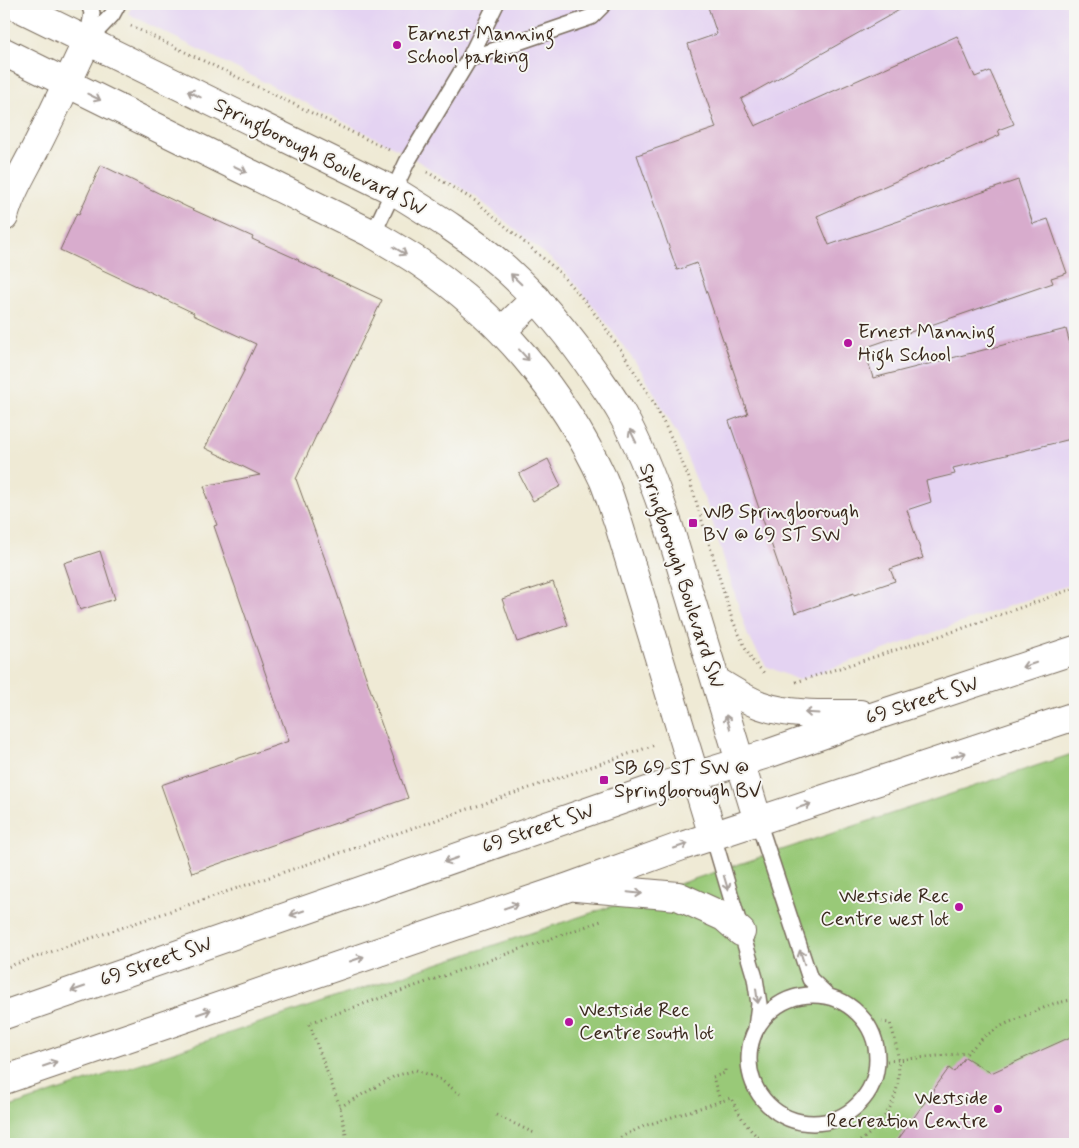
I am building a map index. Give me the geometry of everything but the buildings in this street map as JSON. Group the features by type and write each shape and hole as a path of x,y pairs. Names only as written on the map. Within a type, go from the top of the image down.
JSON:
{"main road":[{"name":"Springborough Boulevard SW","path":"12,4 394,192 436,216 474,244 506,269 536,298 577,347 608,391 623,415 655,485 758,821"},
{"path":"4,217 17,183 87,41"},
{"path":"4,52 373,234 434,273 481,310 502,331 546,383 573,423 603,480 618,522 713,836"},
{"path":"502,331 536,298"},
{"name":"69 Street SW","path":"4,1015 659,787 788,747 1075,650"},
{"path":"716,681 762,706 811,714 878,715"},
{"path":"4,1080 713,836 1075,716"},
{"path":"569,886 678,896 724,917 741,932"}],"lane":[{"path":"87,41 92,12 89,4"},
{"path":"373,234 407,162 469,59 496,4"},
{"path":"469,59 591,17 602,4"},
{"path":"87,41 115,9"},
{"path":"758,821 810,979 828,996"},
{"path":"713,836 755,978 759,1004 756,1028 752,1038 749,1057 751,1077 760,1096 774,1110 791,1120 811,1124 831,1121 849,1113 864,1099 874,1082 877,1062 875,1042 867,1024 854,1009 842,1001 828,996 807,995 787,1000 769,1012 756,1028"}],"path":[{"path":"115,9 135,28 390,151 431,174"},
{"path":"790,684 948,633 1075,588"},
{"path":"4,968 655,745"},
{"path":"348,1144 340,1107 309,1023 604,920"},
{"path":"877,1062 967,1053 985,1036 1004,1025 1053,1004 1075,999"},
{"path":"856,1144 868,1136 880,1124 896,1094 899,1077 896,1040 890,1023 882,1022"},
{"path":"720,1101 713,1077 725,1073 725,1069"},
{"path":"340,1107 395,1076 416,1070 438,1078 460,1094"},
{"path":"613,1144 617,1139 644,1126 731,1098 739,1115 750,1130 769,1144"},
{"path":"496,1115 536,1134"}],"shaded area":[{"name":"Ernest Manning High School","path":"133,4 1075,4 1075,583 798,680 766,666 748,636 708,508 677,434 643,373 599,313 563,269 476,197 400,150 128,14"}],"green space":[{"path":"1075,753 1075,1144 4,1144 4,1109"}],"place":[{"name":"Earnest Manning School parking","path":"397,45"},
{"name":"Ernest Manning High School","path":"848,343"},
{"name":"WB Springborough BV @ 69 ST SW","path":"693,523"},
{"name":"SB 69 ST SW @ Springborough BV","path":"604,780"},
{"name":"Westside Rec Centre west lot","path":"959,907"},
{"name":"Westside Rec Centre south lot","path":"569,1022"},
{"name":"Westside Recreation Centre","path":"998,1109"}]}
